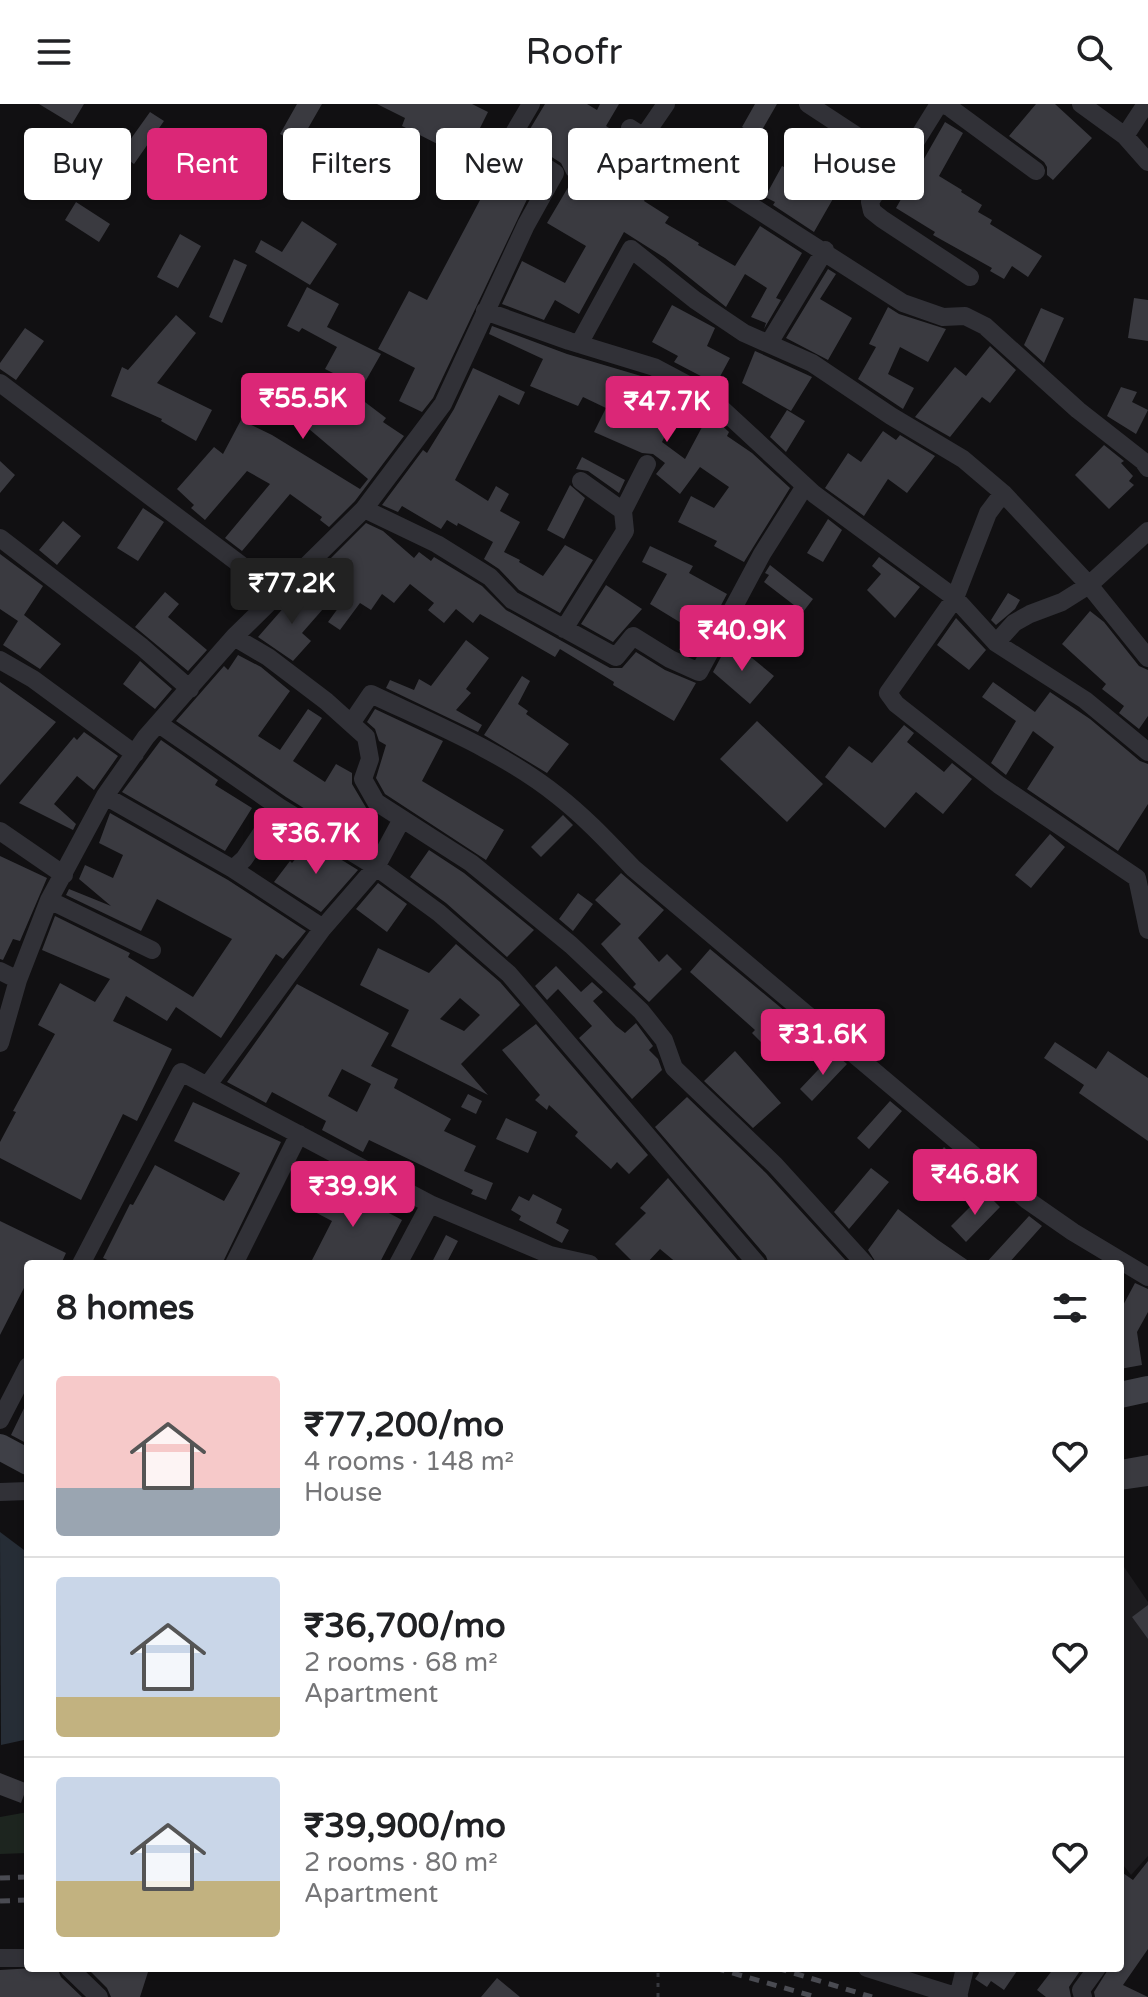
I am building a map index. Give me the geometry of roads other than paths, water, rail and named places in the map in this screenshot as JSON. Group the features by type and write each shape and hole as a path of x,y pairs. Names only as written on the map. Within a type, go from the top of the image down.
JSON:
{"main road":[{"path":"1124,1394 1148,1389"}],"street":[{"path":"517,128 531,104"},
{"path":"666,104 637,132 825,250 903,303 943,317 965,316 985,326 1148,468"},
{"path":"808,104 845,128"},
{"path":"924,128 939,104 949,107 1036,171"},
{"path":"1081,104 1125,136 1148,162"},
{"path":"1125,136 1146,104"},
{"path":"0,1043 18,980 49,900 105,796 159,724 234,637 364,509 443,404 540,200"},
{"path":"871,200 872,211 882,219 970,277"},
{"path":"579,344 631,249 695,300 744,333 812,363 963,459 1003,493 1089,585 1148,658"},
{"path":"769,343 825,250"},
{"path":"485,311 654,367 686,384 721,408 805,486 955,598 996,643 1085,700 1148,752"},
{"path":"0,383 278,593"},
{"path":"564,629 625,531 623,511 647,464"},
{"path":"581,481 623,511"},
{"path":"364,509 437,544 490,577 512,600 616,657 633,636 670,659 699,672 762,554 805,486"},
{"path":"1003,493 988,513 955,598 888,693 896,704 999,785 1137,878 1148,930"},
{"path":"996,643 1014,623 1062,602 1089,585 1148,531"},
{"path":"0,538 142,647 190,689"},
{"path":"234,637 268,657 352,722 366,737 370,759 363,779 376,802 490,878 571,945 629,1000 664,1040 674,1068 775,1165 861,1260"},
{"path":"0,660 33,679 135,754"},
{"path":"352,722 371,694 475,744 533,778 587,821 633,868 1027,1200 1120,1260"},
{"path":"159,724 279,807 376,867 439,913 509,974 754,1260"},
{"path":"105,796 233,869 323,928"},
{"path":"233,869 244,859 279,807"},
{"path":"207,1086 323,928 376,867 402,819"},
{"path":"0,831 64,875"},
{"path":"49,900 152,950"},
{"path":"0,971 18,980"},
{"path":"83,1260 181,1072 430,1204 547,1260"},
{"path":"236,1260 299,1134"},
{"path":"400,1260 430,1204"},
{"path":"1124,1263 1148,1277"},
{"path":"0,1420 24,1374"},
{"path":"0,1492 24,1491"},
{"path":"0,1958 24,1958"},
{"path":"73,1972 99,1997"},
{"path":"880,1972 959,1997 964,1972"},
{"path":"1083,1997 1081,1990 1094,1972"}],"railway":[{"path":"0,1878 24,1877"},
{"path":"0,1901 24,1900"},
{"path":"729,1972 816,1997"},
{"path":"790,1972 872,1997"}]}
